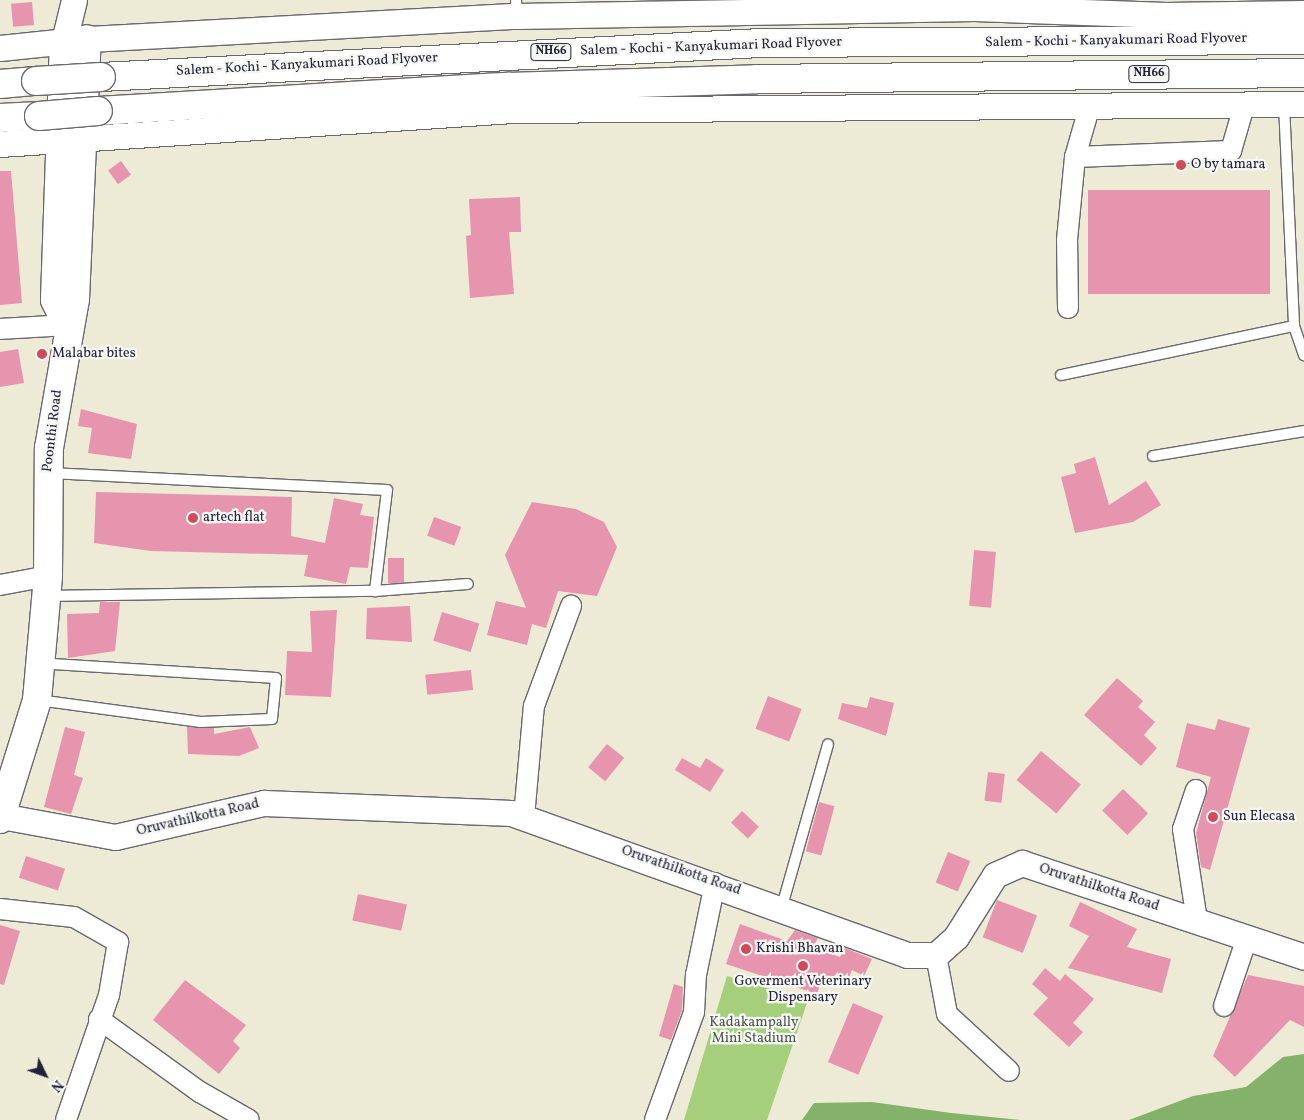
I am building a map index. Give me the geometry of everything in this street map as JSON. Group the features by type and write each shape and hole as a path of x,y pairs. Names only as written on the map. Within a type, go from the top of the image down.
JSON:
{"main road":[{"name":"Poonthi Road","path":"1,817 37,700 47,586 48,473 68,325 74,299 73,138 76,40"},
{"name":"Salem - Kochi - Kanyakumari Road Flyover","path":"0,84 101,77 760,43 1304,40"},
{"name":"NH66","path":"0,118 508,87 747,79 1304,74"}],"street":[{"path":"74,0 76,40"},
{"path":"76,40 80,0"},
{"path":"0,48 76,40 517,8 974,4 1166,15 1304,13"},
{"path":"0,144 513,110 1244,106 1294,104"},
{"path":"1068,308 1067,240 1075,158 1090,106"},
{"path":"1075,158 1231,151 1244,106"},
{"path":"0,329 68,325"},
{"path":"0,585 47,586"},
{"path":"524,817 534,706 571,606"},
{"path":"1196,790 1183,829 1197,921"},
{"name":"Oruvathilkotta Road","path":"1,817 115,837 264,803 511,813 782,906 907,955 936,954 956,937 995,875 1022,864 1247,938 1302,952"},
{"path":"655,1120 694,1012 696,975 715,883"},
{"path":"0,909 74,917 118,942 99,1019 66,1120"},
{"path":"1224,1006 1247,938"},
{"path":"936,954 947,1014 1009,1071"},
{"path":"99,1019 200,1092 249,1120"}],"lane":[{"path":"1294,104 1294,326 1304,355"},
{"path":"1061,375 1294,326"},
{"path":"1153,456 1304,431"},
{"path":"48,473 387,490 375,591"},
{"path":"47,586 375,591 468,584"},
{"path":"37,700 201,722 272,719 276,678 39,663"},
{"path":"782,906 828,744"}],"green space":[{"name":"Kadakampally Mini Stadium","path":"727,976 808,1000 767,1120 684,1120"},
{"path":"1304,1054 1304,1120 1129,1120 1193,1096 1246,1087 1283,1057"},
{"path":"872,1102 1020,1120 802,1120 814,1103"}],"building":[{"path":"32,2 34,25 13,27 11,4"},
{"path":"121,161 131,175 118,184 108,170"},
{"path":"0,171 11,171 22,303 0,305"},
{"path":"1088,190 1270,190 1270,294 1088,294"},
{"path":"520,197 521,232 509,232 514,294 470,298 466,236 471,235 469,199"},
{"path":"18,349 24,383 0,387 0,352"},
{"path":"81,409 137,424 131,459 88,453 92,428 78,426"},
{"path":"1095,457 1109,505 1146,481 1161,505 1133,522 1075,533 1061,477 1076,473 1074,464"},
{"name":"artech flat","path":"96,492 292,497 291,536 325,543 334,498 363,504 360,515 374,517 368,568 350,567 346,584 304,576 308,555 151,551 94,543"},
{"path":"532,502 576,509 604,522 617,547 597,596 558,591 546,628 532,624 527,645 487,635 496,601 526,608 505,555"},
{"path":"434,517 461,527 454,546 427,536"},
{"path":"974,550 996,552 991,608 969,606"},
{"path":"388,558 404,558 404,583 388,583"},
{"path":"100,602 120,602 115,651 68,658 67,614 99,613"},
{"path":"410,606 412,642 366,639 367,608"},
{"path":"337,610 331,697 285,695 287,651 312,652 310,611"},
{"path":"442,612 479,623 471,652 433,641"},
{"path":"471,670 473,690 427,695 425,675"},
{"path":"1117,678 1143,701 1138,707 1155,722 1144,735 1157,748 1141,766 1084,715"},
{"path":"768,696 802,709 789,742 755,729"},
{"path":"870,697 894,703 886,736 838,719 842,703 867,708"},
{"name":"Sun Elecasa","path":"1218,719 1250,728 1210,870 1201,867 1196,833 1211,777 1176,767 1187,723 1215,730"},
{"path":"65,727 85,732 74,775 83,778 71,814 44,807"},
{"path":"187,727 214,728 214,734 250,727 259,748 239,756 188,754"},
{"path":"607,744 624,758 605,781 588,767"},
{"path":"1041,751 1081,784 1056,814 1017,780"},
{"path":"682,758 700,768 706,758 724,770 710,792 675,770"},
{"path":"988,772 1005,774 1001,803 984,801"},
{"path":"1123,789 1148,813 1127,835 1102,811"},
{"path":"819,802 834,806 821,855 806,851"},
{"path":"742,811 759,827 748,838 731,823"},
{"path":"948,852 970,861 958,892 936,883"},
{"path":"26,856 65,869 58,891 19,878"},
{"path":"358,894 407,904 401,931 352,920"},
{"path":"997,900 1037,915 1023,953 983,937"},
{"path":"1080,902 1137,929 1127,947 1171,959 1162,993 1068,968 1089,936 1069,926"},
{"path":"740,924 787,941 795,930 818,938 813,947 840,957 845,948 872,959 864,976 852,970 846,985 823,976 817,994 726,964"},
{"path":"0,925 20,931 4,985 0,984"},
{"path":"1045,968 1060,981 1065,974 1094,999 1073,1023 1083,1032 1069,1047 1033,1014 1048,998 1032,984"},
{"path":"1248,975 1304,986 1304,1027 1290,1020 1235,1077 1213,1056"},
{"path":"185,980 246,1025 233,1041 240,1048 219,1074 153,1020"},
{"path":"674,984 683,987 682,1010 671,1040 659,1036"},
{"path":"853,1003 883,1016 858,1075 828,1062"}],"place":[{"name":"O by tamara","path":"1181,165"},
{"name":"Malabar bites","path":"42,354"},
{"name":"artech flat","path":"193,518"},
{"name":"Sun Elecasa","path":"1213,817"},
{"name":"Krishi Bhavan","path":"746,949"},
{"name":"Goverment Veterinary Dispensary","path":"803,966"}]}
